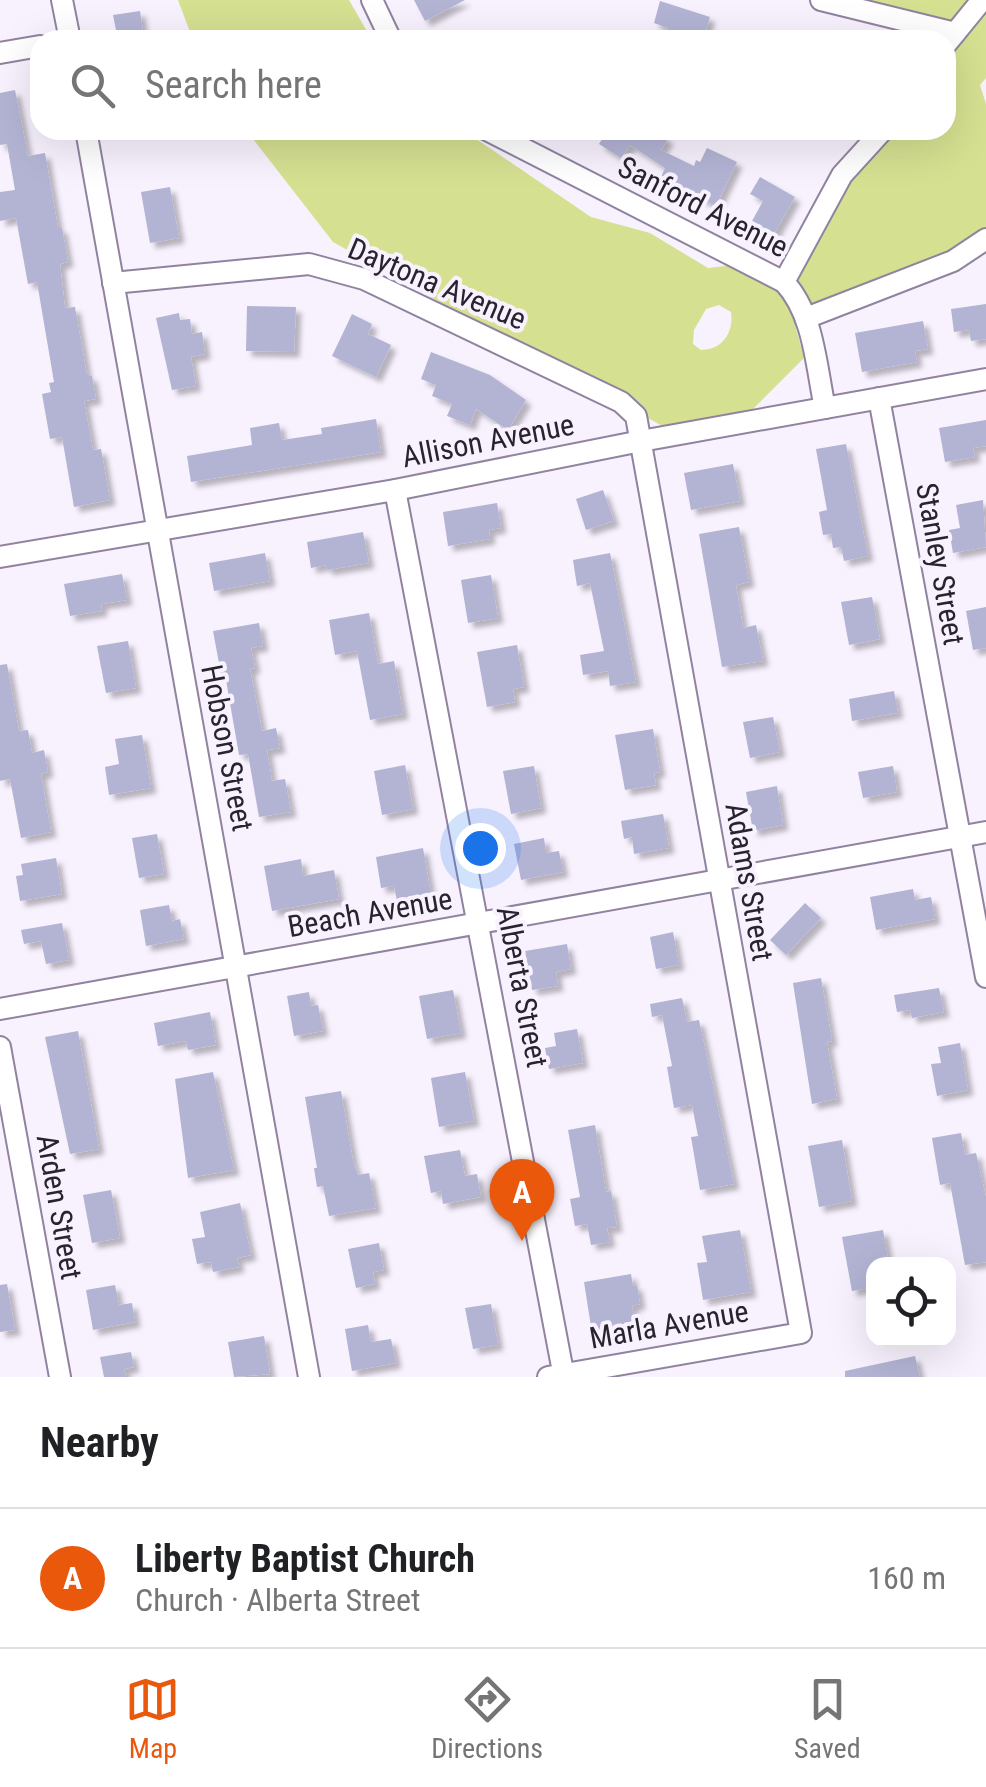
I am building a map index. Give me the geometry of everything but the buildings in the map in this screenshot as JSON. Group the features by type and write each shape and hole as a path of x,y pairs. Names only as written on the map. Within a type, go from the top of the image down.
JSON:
{"street":[{"path":"62,0 68,30"},
{"path":"372,0 386,30"},
{"path":"821,0 920,30"},
{"path":"956,32 982,0"},
{"path":"0,54 30,48"},
{"name":"Hobson Street","path":"88,140 309,1377"},
{"name":"Sanford Avenue","path":"507,140 784,282 798,297 806,318"},
{"path":"784,282 842,175 874,140"},
{"path":"825,408 806,318 953,260 986,239"},
{"name":"Daytona Avenue","path":"113,283 309,264 364,278 621,402 636,416 641,441"},
{"name":"Allison Avenue","path":"0,557 395,490 986,378"},
{"name":"Stanley Street","path":"879,398 986,977"},
{"name":"Adams Street","path":"641,441 801,1332"},
{"name":"Alberta Street","path":"395,490 480,925 559,1376"},
{"name":"Beach Avenue","path":"0,1009 986,832"},
{"name":"Arden Street","path":"0,1048 60,1377"},
{"name":"Marla Avenue","path":"559,1376 801,1332"}],"green space":[{"path":"178,0 349,0 366,30 189,30"},
{"path":"857,0 970,0 951,23"},
{"path":"986,9 986,78 980,85 986,104 986,228 948,253 811,307 795,280 850,180 885,140 956,140 956,47"},
{"path":"254,140 478,140 591,217 650,233 708,268 733,265 778,289 789,302 804,358 749,413 666,428 646,417 626,394 454,310 333,242","holes":["719,305 731,312 731,327 715,347 701,350 693,344 694,330 706,309"]}],"place":[{"name":"Liberty Baptist Church","path":"522,1241"}]}
